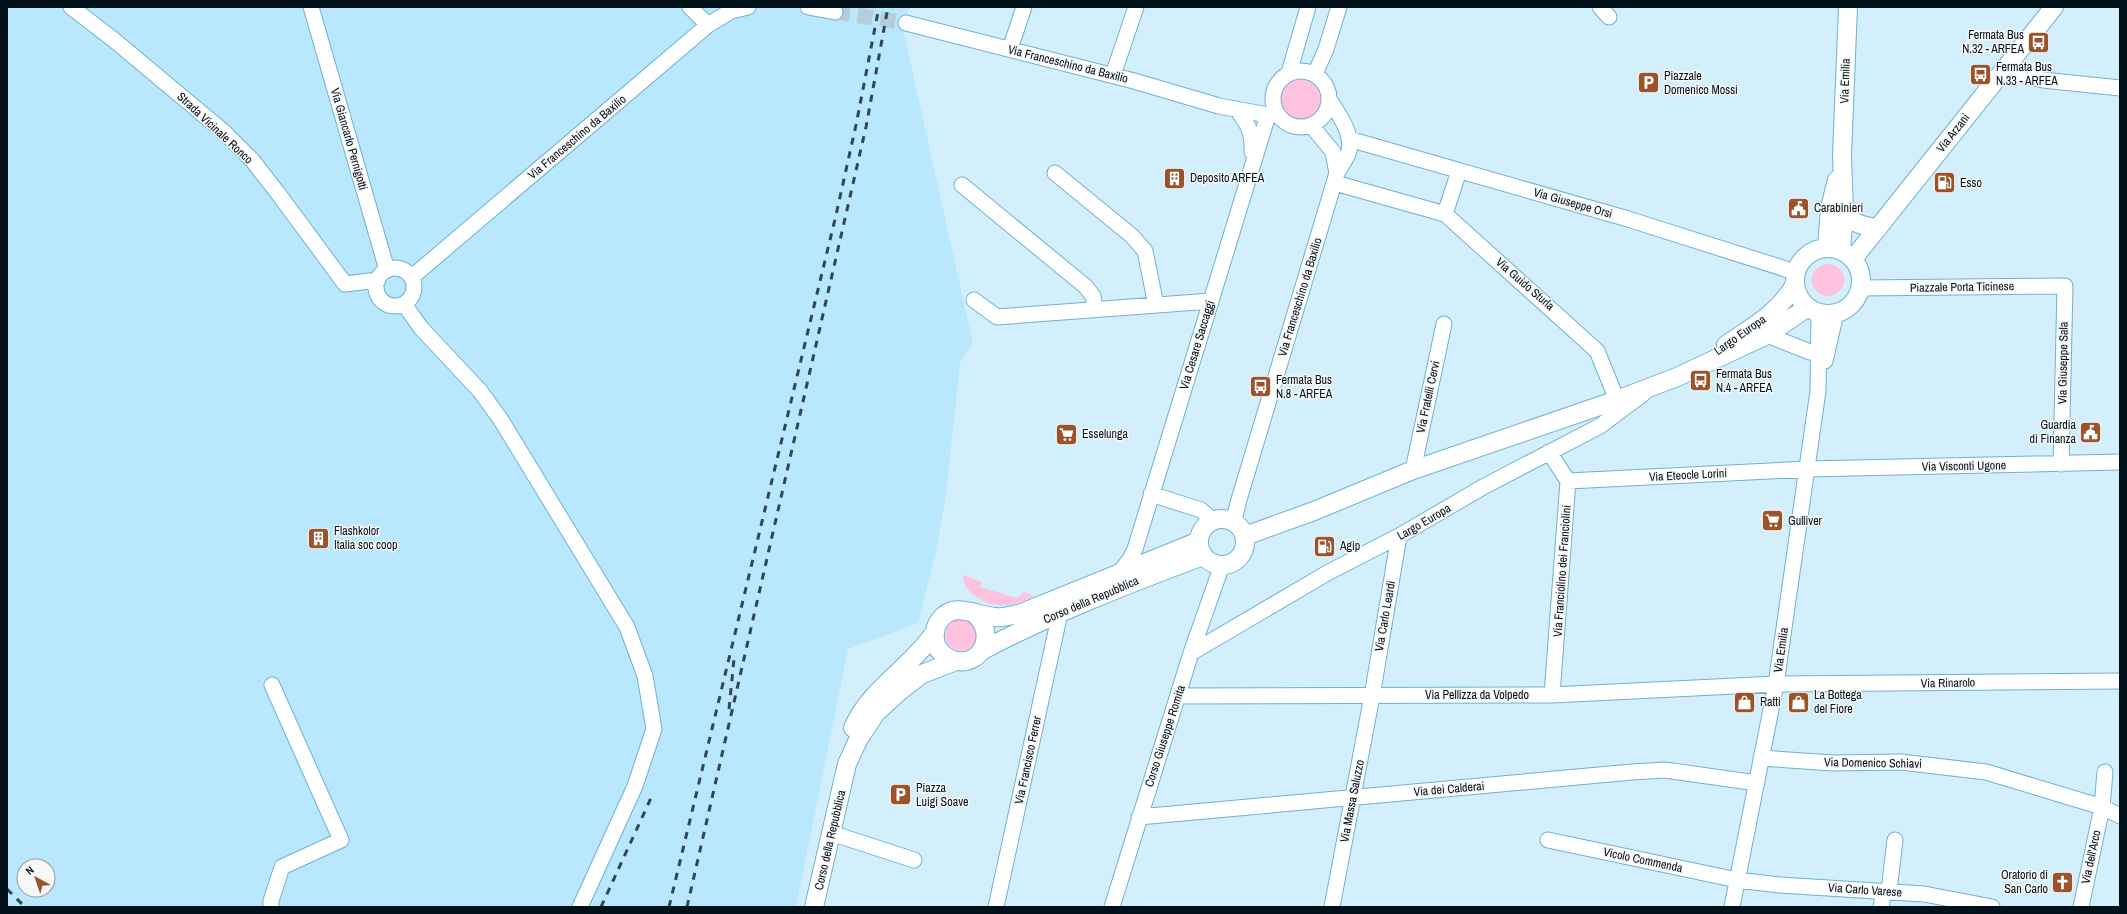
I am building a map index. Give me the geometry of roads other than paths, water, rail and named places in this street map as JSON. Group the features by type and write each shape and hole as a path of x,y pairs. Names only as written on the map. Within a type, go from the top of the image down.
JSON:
{"street":[{"name":"Strada Vicinale Ronco","path":"70,7 114,40 218,127 252,160 346,284 382,275"},
{"name":"Via Giancarlo Pernigotti","path":"311,7 382,275"},
{"path":"690,7 708,25"},
{"name":"Via Franceschino da Baxilio","path":"412,277 708,25 731,12 748,7"},
{"path":"808,7 835,12"},
{"path":"1010,49 1024,7"},
{"path":"1113,75 1136,7"},
{"path":"1289,73 1308,7"},
{"path":"1315,74 1326,49 1339,7"},
{"name":"Via Emilia","path":"1840,252 1844,212 1842,155 1848,7"},
{"name":"Via Arzani","path":"1840,252 1878,228 2002,70 2054,7"},
{"name":"Via Franceschino da Baxilio","path":"906,23 1113,75 1236,109 1272,114"},
{"path":"1329,99 1324,115 1311,125 1305,127 1291,125 1272,114 1274,92 1282,78 1289,73 1302,70 1315,74 1326,85 1329,99 1341,118 1349,138 1349,151 1336,178 1445,214 1459,171"},
{"path":"2002,70 2043,80 2120,88"},
{"path":"1236,109 1248,122 1252,133 1252,165"},
{"name":"Via Cesare Saccaggi","path":"1120,572 1130,559 1135,549 1252,165 1272,114"},
{"name":"Via Franceschino da Baxilio","path":"1234,521 1336,178 1333,152 1311,125"},
{"name":"Via Giuseppe Orsi","path":"1349,138 1628,219 1795,278"},
{"name":"Via Emilia","path":"1840,252 1830,208 1842,155"},
{"path":"1055,173 1132,236 1145,250 1156,305"},
{"path":"962,185 1085,286 1093,296 1095,309"},
{"path":"1844,212 1850,220 1856,224 1878,228"},
{"name":"Via Guido Sturla","path":"1445,214 1597,350 1618,400"},
{"path":"1816,250 1840,252 1858,268 1860,288 1856,298 1849,307 1821,311 1800,300 1795,290 1795,278 1798,264 1806,255 1816,250"},
{"path":"395,268 403,270 412,277 414,291 404,304 396,306 387,305 380,299 377,292 382,275 395,268"},
{"name":"Largo Europa","path":"1677,378 1763,319 1780,305 1795,278"},
{"name":"Piazzale Porta Ticinese","path":"1860,288 2064,286"},
{"name":"Via Giuseppe Sala","path":"2061,464 2064,286"},
{"path":"974,300 997,317 1211,301"},
{"path":"404,304 421,328 480,391 501,420 627,627 645,676 654,729 635,786 580,907"},
{"name":"Via Emilia","path":"1818,391 1821,311"},
{"name":"Via Emilia","path":"1732,907 1776,684 1818,391 1821,311"},
{"name":"Largo Europa","path":"1245,536 1314,511 1413,470 1618,400 1677,378 1821,311"},
{"name":"Via Fratelli Cervi","path":"1413,470 1444,324"},
{"path":"1767,335 1819,353"},
{"name":"Largo Europa","path":"1191,653 1329,572 1399,536 1549,452 1600,426 1654,386"},
{"path":"1549,452 1568,481"},
{"name":"Via Visconti Ugone","path":"1808,469 2120,462"},
{"name":"Via Eteocle Lorini","path":"1568,481 1808,469"},
{"name":"Via Franciolino dei Franciolini","path":"1552,695 1568,481"},
{"path":"1151,494 1202,510 1212,520"},
{"path":"1227,518 1234,521 1243,530 1245,536 1244,550 1235,561 1222,565 1215,564 1201,549 1202,529 1212,520 1227,518"},
{"name":"Via Carlo Leardi","path":"1372,696 1399,536"},
{"name":"Corso della Repubblica","path":"972,612 995,617 1019,614 1120,572 1201,549"},
{"name":"Corso della Repubblica","path":"981,651 1019,631 1139,580 1201,549"},
{"name":"Corso Giuseppe Romita","path":"1112,907 1191,653 1222,565"},
{"path":"964,610 972,612 984,625 987,634 981,651 970,660 956,661 948,659 937,648 934,633 937,624 948,612 964,610"},
{"name":"Via Francisco Ferrer","path":"996,907 1060,613"},
{"name":"Corso della Repubblica","path":"814,907 845,772 853,730 860,716 883,686 923,649 934,633"},
{"name":"Corso della Repubblica","path":"845,772 852,749 864,729 894,696 922,674 956,661"},
{"name":"Via Rinarolo","path":"1776,684 2120,681"},
{"name":"Via Pellizza da Volpedo","path":"1178,696 1552,695 1776,684"},
{"path":"271,907 271,901 282,867 341,840 272,685"},
{"name":"Via Massa Saluzzo","path":"1332,907 1372,696"},
{"name":"Via Domenico Schiavi","path":"1761,758 1833,763 1901,762 1986,772 2102,807 2120,816"},
{"name":"Via dei Calderai","path":"1139,817 1665,770 1757,783"},
{"name":"Via dell'Arco","path":"2081,907 2102,807 2105,772"},
{"path":"831,833 914,860"},
{"name":"Vicolo Commenda","path":"1548,840 1737,880"},
{"path":"1881,907 1887,891 1895,840"},
{"name":"Via Carlo Varese","path":"1737,880 1780,885 1924,894 1992,907"}],"tunnel":[{"path":"835,12 906,23"}],"railway":[{"path":"669,907 836,215 856,125 879,7"},
{"path":"687,907 866,127 888,7"},
{"path":"729,709 734,659"},
{"path":"601,907 651,798"},
{"path":"7,889 25,907"}],"place":[{"name":"Fermata Bus N.32 - ARFEA","path":"2039,42"},
{"name":"Fermata Bus N.33 - ARFEA","path":"1981,74"},
{"name":"Piazzale Domenico Mossi","path":"1648,83"},
{"name":"Deposito ARFEA","path":"1174,178"},
{"name":"Esso","path":"1945,183"},
{"name":"Carabinieri","path":"1798,208"},
{"name":"Fermata Bus N.4 - ARFEA","path":"1701,381"},
{"name":"Fermata Bus N.8 - ARFEA","path":"1260,387"},
{"name":"Guardia di Finanza","path":"2091,432"},
{"name":"Esselunga","path":"1067,434"},
{"name":"Gulliver","path":"1772,521"},
{"name":"Flashkolor Italia soc coop","path":"318,538"},
{"name":"Agip","path":"1325,546"},
{"name":"Ratti","path":"1745,702"},
{"name":"La Bottega del Fiore","path":"1799,702"},
{"name":"Piazza Luigi Soave","path":"901,795"},
{"name":"Oratorio di San Carlo","path":"2063,882"}]}
